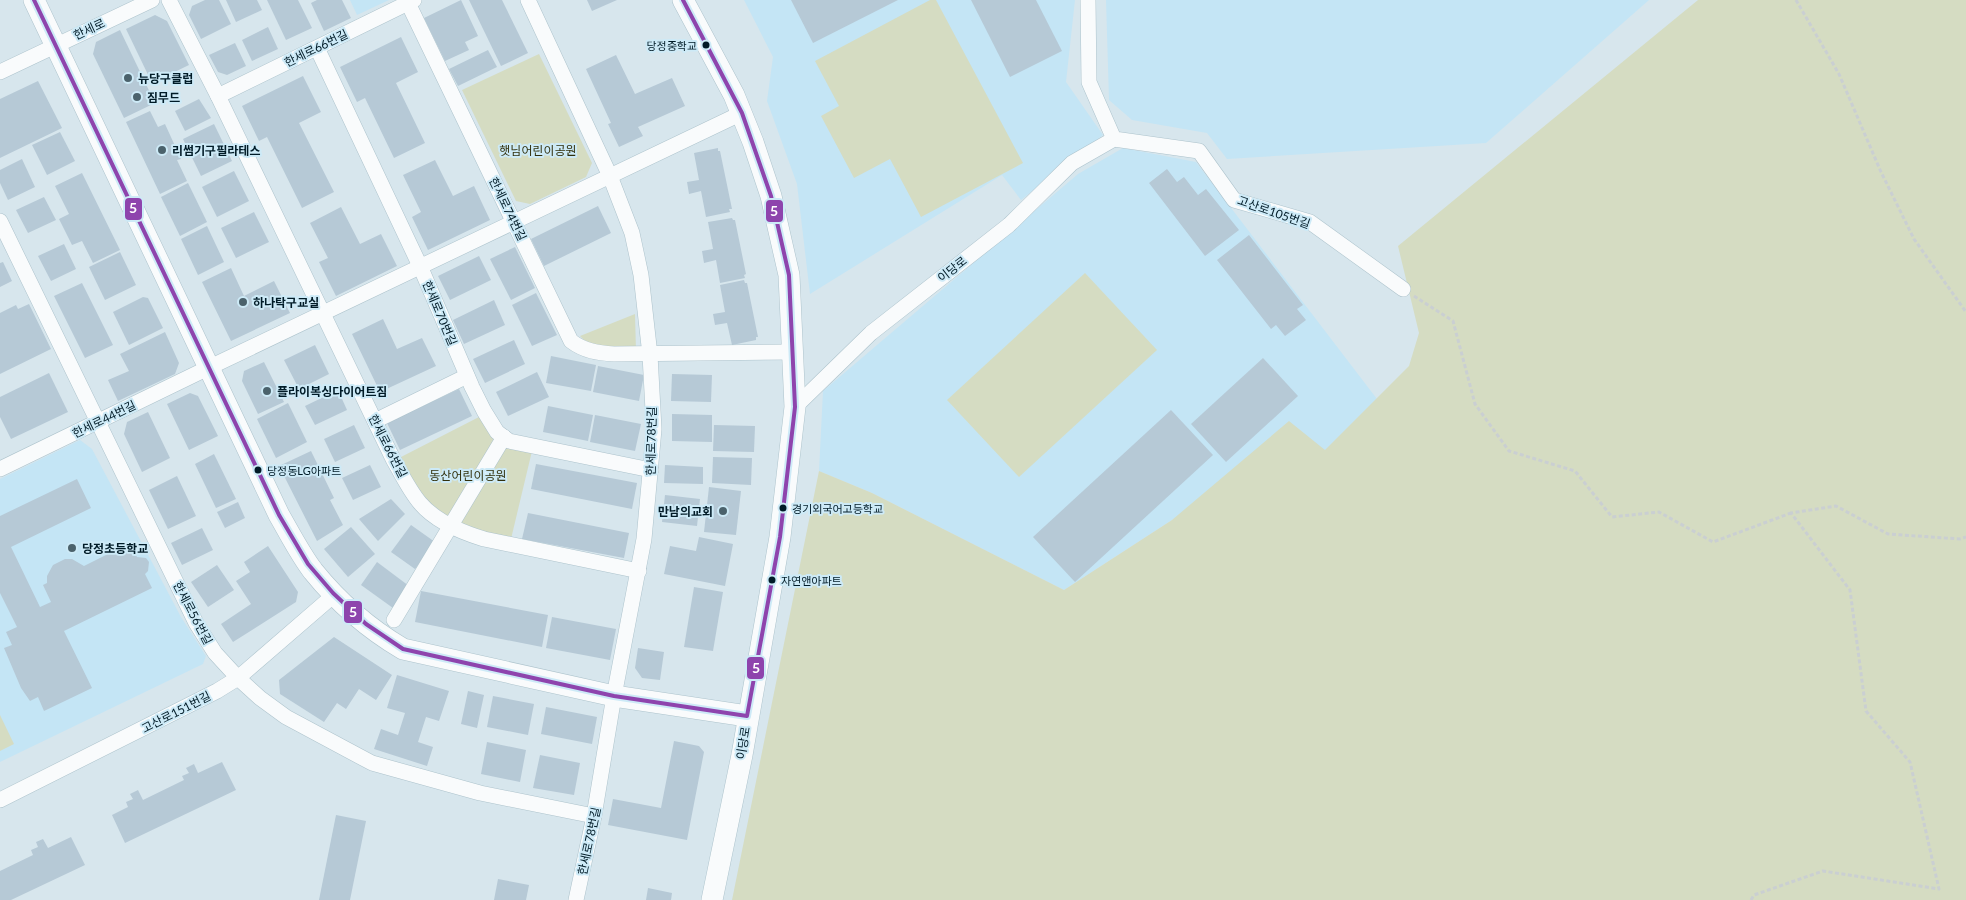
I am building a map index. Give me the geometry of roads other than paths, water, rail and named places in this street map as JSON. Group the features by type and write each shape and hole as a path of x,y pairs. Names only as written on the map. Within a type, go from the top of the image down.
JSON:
{"street":[{"path":"34,0 278,515 312,570 334,595 384,638 403,649 614,696 748,716"},
{"name":"한세로","path":"0,72 152,0"},
{"name":"한세로66번길","path":"169,0 218,96 393,459 418,501 435,517 463,532 484,539 639,571"},
{"name":"한세로78번길","path":"528,0 610,176 637,252 650,355 654,429 652,470 639,571 614,696 594,816 576,900"},
{"name":"이당로","path":"684,0 742,113 771,196 789,274 796,408 780,538 712,900"},
{"path":"1088,0 1089,82 1114,139"},
{"name":"한세로66번길","path":"218,96 411,1"},
{"name":"한세로74번길","path":"411,1 571,341 579,347 595,352 650,355 793,352"},
{"name":"한세로70번길","path":"317,48 420,266 484,412 497,432 504,437"},
{"name":"한세로44번길","path":"0,470 420,266 742,113"},
{"name":"이당로","path":"796,408 871,333 1010,225 1072,164 1114,139"},
{"name":"고산로105번길","path":"1114,139 1199,150 1234,200 1310,222 1403,290"},
{"name":"한세로56번길","path":"0,221 196,623 215,653 238,678 260,698 286,717 372,763 480,793 594,816"},
{"path":"375,421 467,376"},
{"path":"394,620 504,437 509,441 652,470"},
{"name":"고산로151번길","path":"0,800 217,691 238,678 334,595"}],"place":[{"name":"당정중학교","path":"706,45"},
{"name":"뉴당구클럽","path":"128,78"},
{"name":"짐무드","path":"137,97"},
{"name":"리썸기구필라테스","path":"162,150"},
{"name":"하나탁구교실","path":"243,302"},
{"name":"플라이복싱다이어트짐","path":"267,391"},
{"name":"당정동LG아파트","path":"258,470"},
{"name":"경기외국어고등학교","path":"783,508"},
{"name":"만남의교회","path":"723,511"},
{"name":"당정초등학교","path":"72,548"},
{"name":"자연앤아파트","path":"772,580"}],"park label":[{"name":"햇님어린이공원","path":"538,150"},
{"name":"동산어린이공원","path":"468,475"}]}
